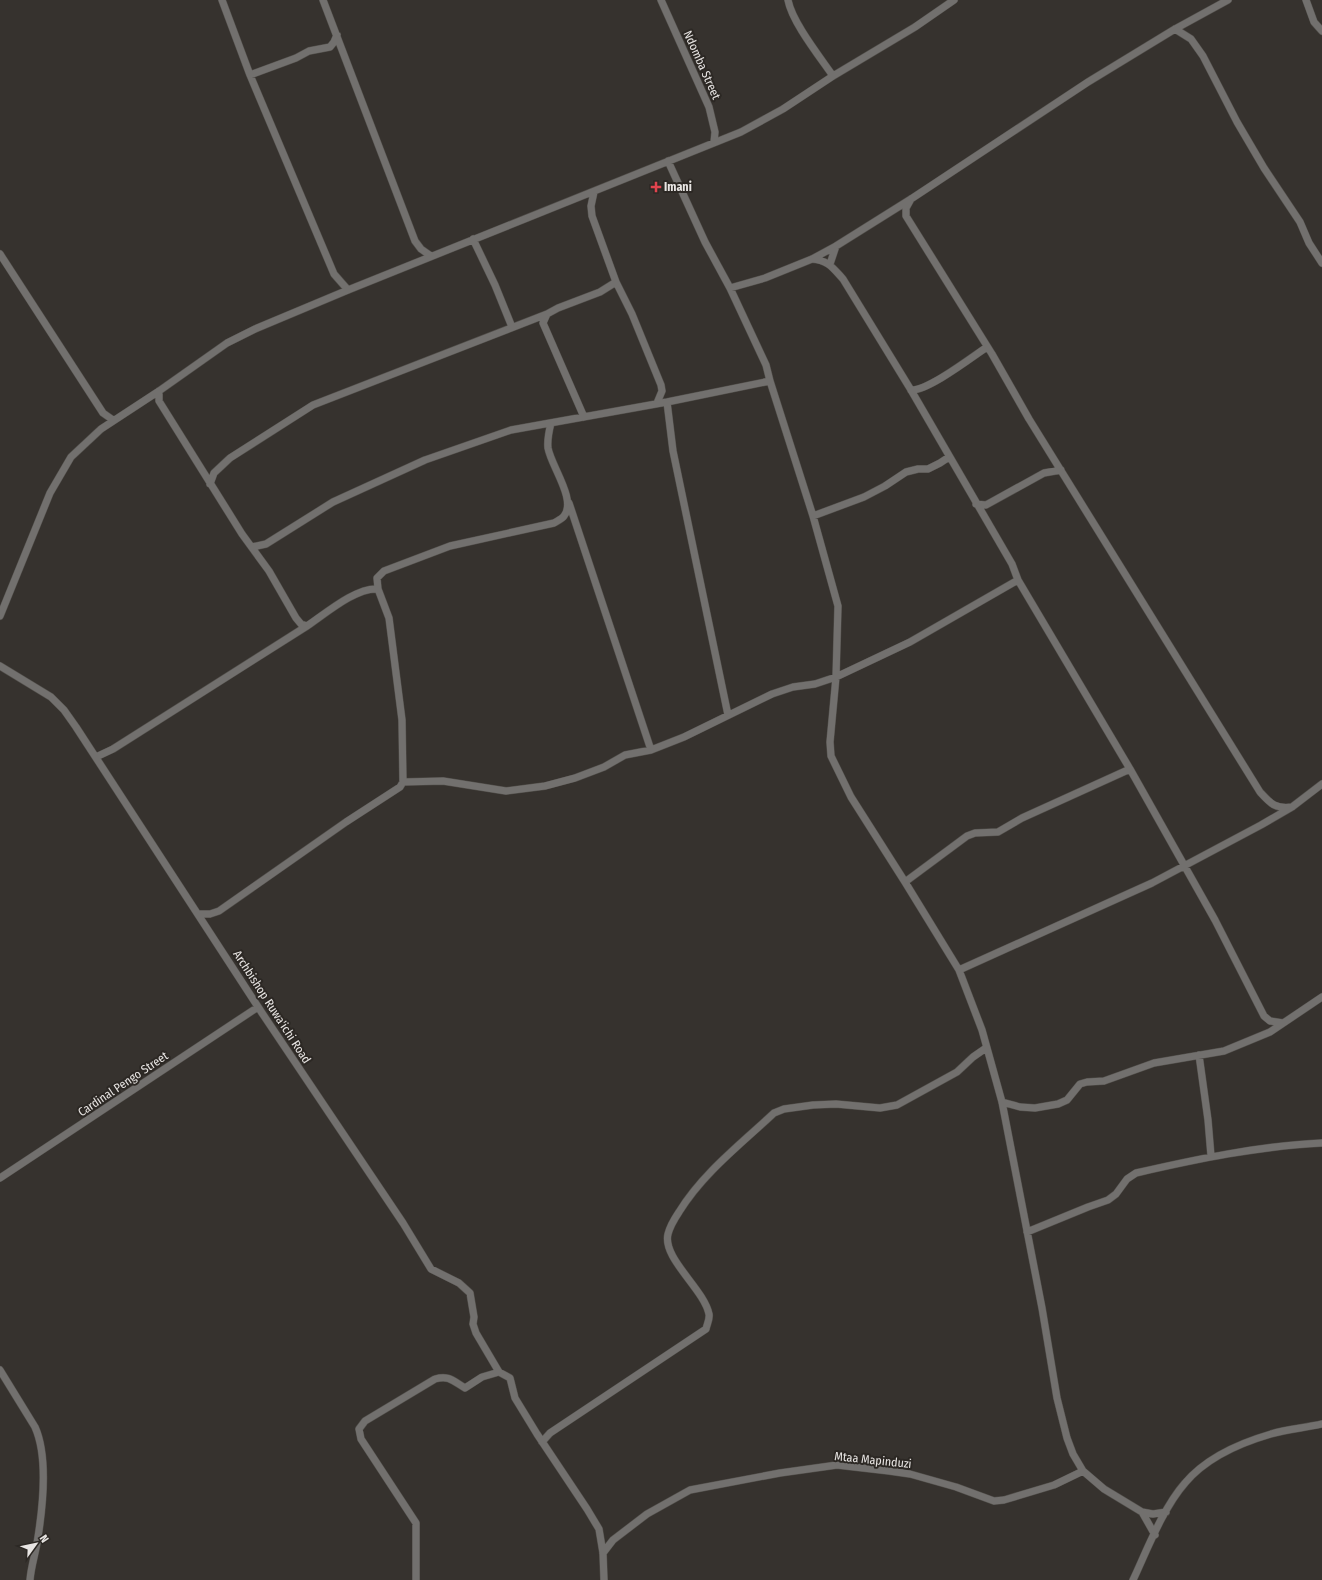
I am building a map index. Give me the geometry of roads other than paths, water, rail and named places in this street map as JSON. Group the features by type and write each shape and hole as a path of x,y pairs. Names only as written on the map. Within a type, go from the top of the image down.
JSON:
{"street":[{"path":"222,0 250,75 334,274 348,290"},
{"path":"323,0 415,241 421,249 430,256"},
{"name":"Ndomba Street","path":"661,0 709,107 715,132 714,142"},
{"path":"788,0 789,7 807,39 833,76"},
{"path":"0,616 50,493 71,457 91,437 113,420 159,391 227,343 255,329 430,256 594,192 741,132 776,113 833,76 915,27 954,0"},
{"path":"730,288 766,278 812,259 836,246 893,211 1088,82 1175,29 1228,0"},
{"path":"1306,0 1314,22 1322,32"},
{"path":"1175,29 1191,39 1203,56 1237,122 1264,168 1300,222 1309,242 1322,263"},
{"path":"250,75 296,58 309,51 330,47 337,35"},
{"path":"668,161 705,242 730,288 766,365 813,516 838,606 836,677 830,742 831,756 851,797 959,970 982,1030 1002,1102 1042,1308 1057,1398 1067,1438 1073,1454 1083,1471 1104,1489 1142,1512 1153,1514 1166,1512"},
{"path":"594,192 591,206 592,216 616,282 632,314 661,384 662,391 657,403"},
{"path":"911,199 906,208 906,216 987,347 1029,419 1260,792 1270,803 1280,808 1292,807"},
{"path":"893,211 906,216"},
{"path":"473,239 495,285 512,327"},
{"path":"830,264 836,246"},
{"path":"0,254 103,413 113,420"},
{"path":"812,259 830,264 843,280 911,390 1012,564 1018,580 1130,769 1215,920 1264,1016 1270,1021 1283,1023"},
{"path":"210,484 214,473 230,458 313,405 547,314 558,308 600,292 616,282"},
{"path":"547,314 543,323 545,330 584,418"},
{"path":"911,390 916,391 938,380 987,347"},
{"path":"252,547 272,541 333,502 425,460 511,430 584,418 770,381"},
{"path":"159,391 159,401 210,484 269,571 296,618 301,624 307,626"},
{"path":"667,402 673,451 728,715"},
{"path":"551,423 548,438 548,449 568,499 651,750"},
{"path":"813,516 864,497 885,486 906,472 918,469 928,469 940,464 949,457"},
{"path":"976,504 986,504 1044,473 1061,470"},
{"path":"198,914 210,914 219,911 346,822 393,792 400,787 403,782 402,720 389,618 378,589 377,578 384,571 450,546 554,523 564,516 568,508 568,499"},
{"path":"403,782 443,781 506,791 545,786 575,778 604,767 625,755 651,750 684,737 772,694 793,687 816,684 836,677 910,642 1018,580"},
{"path":"96,757 113,749 358,592 370,588 378,589"},
{"name":"Archbishop Ruwa'ichi Road","path":"0,666 51,698 64,710 258,1007 403,1223 430,1270 459,1283 470,1293 474,1317 473,1324 476,1333 500,1372 510,1378 515,1398 542,1442 599,1528 603,1553 604,1580"},
{"path":"905,882 967,836 975,833 998,832 1022,818 1130,769"},
{"path":"959,970 1152,883 1292,807 1322,784"},
{"path":"1002,1102 1020,1107 1034,1108 1058,1104 1067,1100 1080,1084 1104,1081 1154,1062 1224,1051 1270,1032 1322,998"},
{"name":"Cardinal Pengo Street","path":"0,1178 258,1007"},
{"path":"542,1442 550,1433 706,1328 709,1320 709,1314 705,1304 671,1253 668,1242 668,1234 674,1220 691,1192 774,1113 784,1109 813,1105 836,1104 880,1108 897,1105 957,1072 973,1057 986,1048"},
{"path":"1199,1055 1212,1156"},
{"path":"1027,1232 1108,1200 1116,1194 1128,1179 1136,1173 1212,1156 1302,1144 1322,1143"},
{"path":"0,1370 35,1427 39,1436 42,1453 43,1496 38,1537 30,1580"},
{"path":"416,1580 416,1523 361,1440 359,1429 365,1421 435,1379 443,1377 448,1378 465,1388 482,1377 500,1372"},
{"path":"1133,1580 1166,1512 1185,1482 1208,1463 1232,1447 1272,1433 1322,1424"},
{"path":"537,1434 550,1433"},
{"name":"Mtaa Mapinduzi","path":"603,1553 613,1540 647,1514 690,1490 780,1473 837,1465 889,1471 910,1474 994,1501 1004,1500 1054,1485 1083,1471"},
{"path":"1142,1512 1155,1534"}],"place":[{"name":"Imani","path":"656,187"}]}
